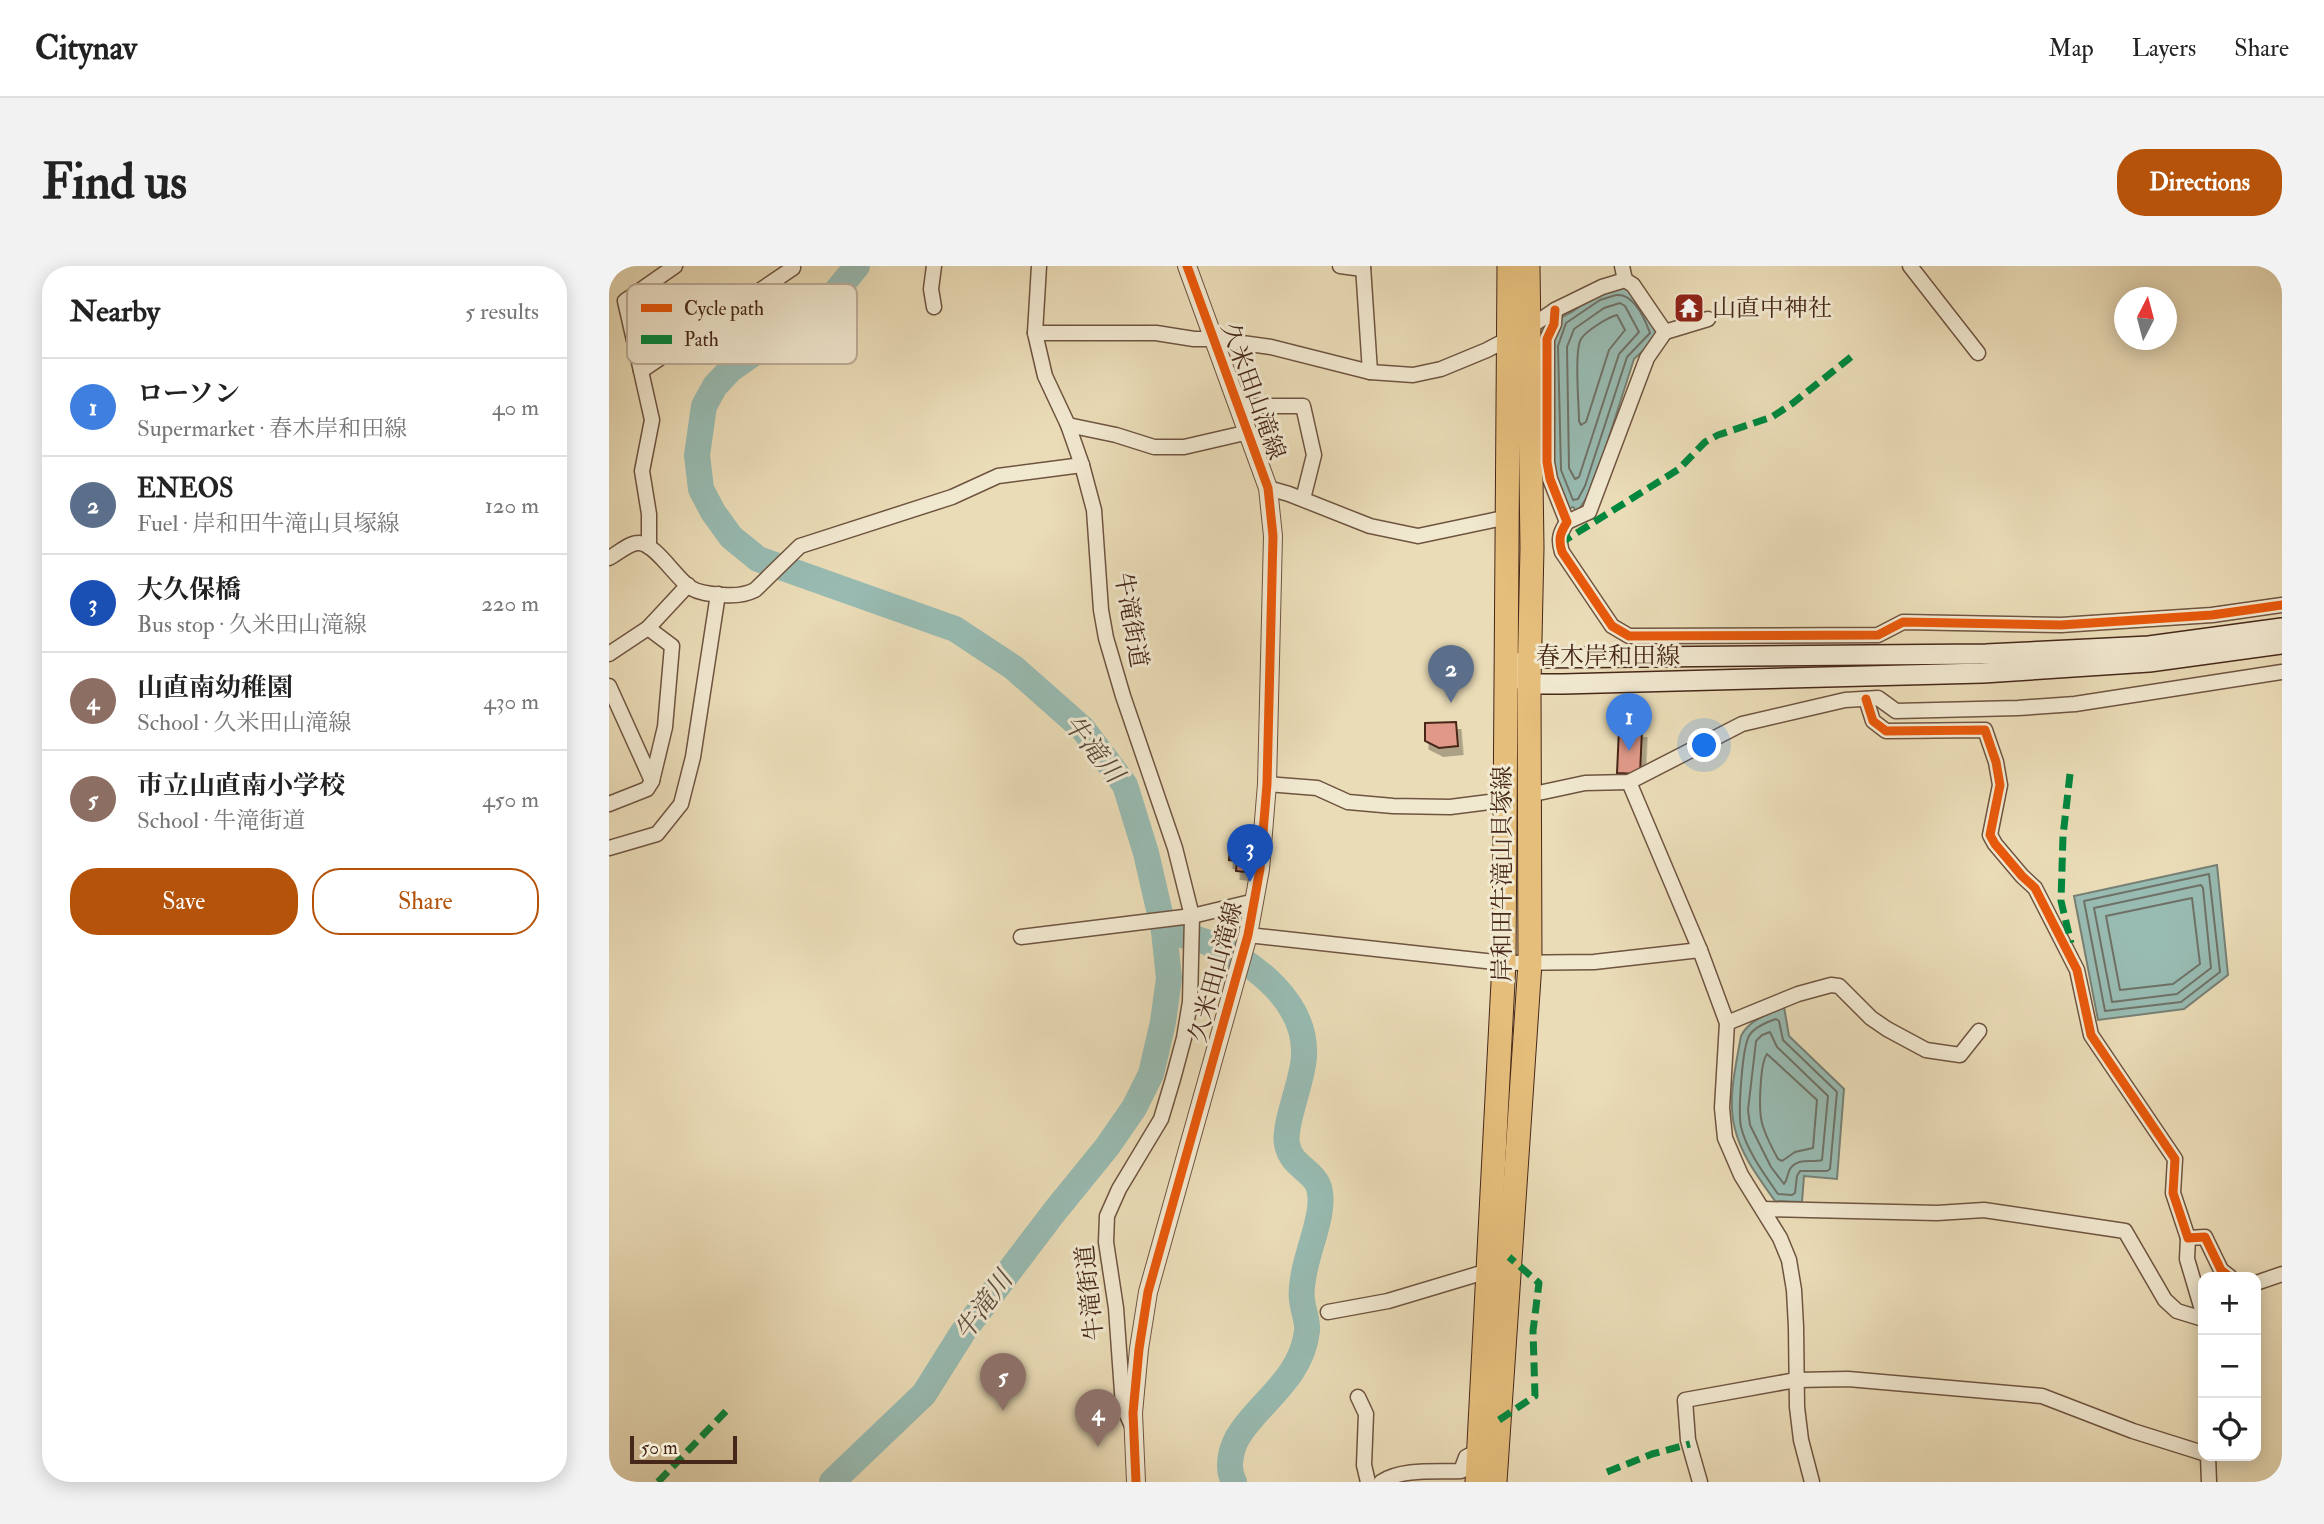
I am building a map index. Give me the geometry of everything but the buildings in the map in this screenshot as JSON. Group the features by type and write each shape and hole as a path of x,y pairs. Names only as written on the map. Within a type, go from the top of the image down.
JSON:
{"main road":[{"name":"岸和田牛滝山貝塚線","path":"1495,1482 1530,963 1529,684 1532,548 1518,334 1509,266"},
{"name":"岸和田牛滝山貝塚線","path":"1466,1478 1478,1451 1504,963 1508,517 1518,334 1528,266"},
{"name":"春木岸和田線","path":"1506,670 1530,658 1986,654 2148,646 2282,628"},
{"name":"春木岸和田線","path":"1506,670 1529,684 1983,673 2149,662 2282,644"}],"street":[{"path":"650,284 675,266"},
{"path":"769,284 793,268 792,266"},
{"path":"934,266 931,289 934,307"},
{"name":"牛滝街道","path":"1039,266 1035,333 1045,376 1082,466 1094,510 1101,610 1106,638 1175,848 1191,940 1190,1002 1184,1038 1161,1119 1119,1189 1107,1216 1106,1241 1119,1345 1123,1406 1133,1427"},
{"name":"久米田山滝線","path":"1136,1482 1133,1427 1139,1349 1148,1292 1246,942 1255,901 1267,784 1273,536 1268,488 1187,266"},
{"path":"1340,266 1363,267 1370,372"},
{"path":"1910,266 1978,354"},
{"path":"1035,333 1156,333 1195,340 1213,338 1271,346 1370,372 1413,374 1441,369 1518,334 1555,310 1602,287 1623,273 1665,332"},
{"path":"1555,310 1554,324 1547,339 1547,462 1550,479 1567,522"},
{"path":"1708,319 1665,332 1647,358 1589,512 1567,522 1560,534 1559,544 1612,626 1629,636 1878,635 1903,622 2061,625 2212,615 2282,605"},
{"path":"639,364 652,420 642,471 649,514 649,547"},
{"path":"641,371 651,364"},
{"path":"1239,406 1303,406 1314,455 1303,499"},
{"path":"1067,425 1116,435 1154,447 1184,447 1249,432"},
{"path":"609,558 640,542 649,547 688,585 704,593 748,593 755,590 800,546 952,497 998,476 1082,466"},
{"path":"1268,488 1370,526 1418,536 1508,517"},
{"path":"1532,548 1559,544"},
{"path":"609,654 648,628 688,585"},
{"path":"609,848 657,834 681,804 693,757 718,594"},
{"path":"609,804 647,789 652,781 666,727 672,646 648,628"},
{"path":"1529,795 1585,783 1629,782 1742,724 1845,700 1878,698 1896,711 2029,707 2075,704 2282,672"},
{"path":"609,686 652,781"},
{"path":"1866,699 1873,721 1886,731 1985,730 1996,762 2000,785 1990,835 2015,868 2035,888 2077,970 2091,1035 2175,1159 2172,1192 2188,1238 2187,1259 2198,1296"},
{"path":"1629,782 1700,950 1727,1023 1722,1108 1725,1138 1741,1175 1780,1238 1789,1259 1794,1290 1796,1380 1801,1440 1812,1482"},
{"path":"1267,784 1317,788 1348,802 1393,806 1450,807 1505,800"},
{"path":"1021,937 1189,917 1255,901"},
{"path":"1246,942 1504,963 1594,962 1700,950"},
{"path":"1727,1023 1798,994 1831,985 1847,991 1871,1018 1926,1049 1960,1055 1979,1031"},
{"path":"1763,1209 1937,1213 1984,1210 2125,1231 2165,1300 2177,1311 2198,1317"},
{"path":"2188,1238 2205,1237 2224,1272"},
{"path":"1328,1312 1388,1301 1488,1271"},
{"path":"2261,1281 2282,1274"},
{"path":"1119,1345 1139,1349"},
{"path":"1700,1482 1688,1440 1685,1401 1796,1380 1848,1379 2042,1396 2133,1431 2198,1451"},
{"path":"1358,1397 1366,1414 1364,1465 1368,1482"},
{"path":"2208,1461 2209,1482"},
{"path":"1381,1482 1389,1476 1410,1473 1466,1478"}],"water":[{"path":"1624,287 1636,294 1660,335 1634,359 1592,490 1577,512 1573,507 1568,509 1554,471 1551,345 1560,318 1597,294"},
{"path":"2217,865 2228,975 2184,1009 2098,1020 2074,896"},
{"path":"1784,1007 1789,1036 1844,1089 1837,1179 1804,1176 1802,1202 1775,1201 1746,1158 1733,1118 1733,1082 1741,1036 1754,1022"}],"waterway":[{"name":"牛滝川","path":"842,284 857,266"},
{"name":"牛滝川","path":"738,364 715,386 704,406 697,455 701,489 713,512 731,537 758,559 955,629 1014,668 1083,729 1125,785 1146,853 1164,931 1169,978 1163,1022 1151,1074 1134,1108 1107,1147 963,1332 924,1394 832,1482"},
{"path":"1164,931 1211,944 1260,973 1287,1002 1297,1018 1302,1036 1303,1065 1287,1144 1293,1157 1315,1180 1320,1195 1318,1218 1302,1286 1307,1331 1304,1347 1290,1374 1237,1438 1230,1464 1234,1482"}],"marked path":[{"path":"1559,544 1679,469 1705,442 1772,417 1851,357"},
{"path":"2070,774 2063,836 2061,901 2071,943"},
{"path":"1499,1420 1535,1396 1533,1331 1539,1283 1509,1257"},
{"path":"658,1482 729,1408"},
{"path":"1607,1472 1652,1454 1690,1444"}],"cycle path":[{"path":"1136,1482 1133,1413 1148,1292 1248,935 1260,869 1267,784 1273,536 1268,488 1187,266"},
{"path":"1555,310 1554,324 1547,339 1547,462 1550,479 1567,522 1560,536 1562,552 1612,626 1629,636 1878,635 1903,622 2061,625 2212,615 2282,605"},
{"path":"1866,699 1873,721 1886,731 1985,730 1996,762 2000,785 1990,835 2022,876 2035,888 2077,970 2091,1035 2175,1159 2173,1193 2188,1238 2205,1237 2224,1272"}],"place":[{"name":"山直中神社","path":"1689,308"},
{"name":"ENEOS","path":"1451,703"},
{"name":"ローソン","path":"1629,751"},
{"name":"大久保橋","path":"1250,882"},
{"name":"市立山直南小学校","path":"1003,1411"},
{"name":"山直南幼稚園","path":"1098,1447"}]}
